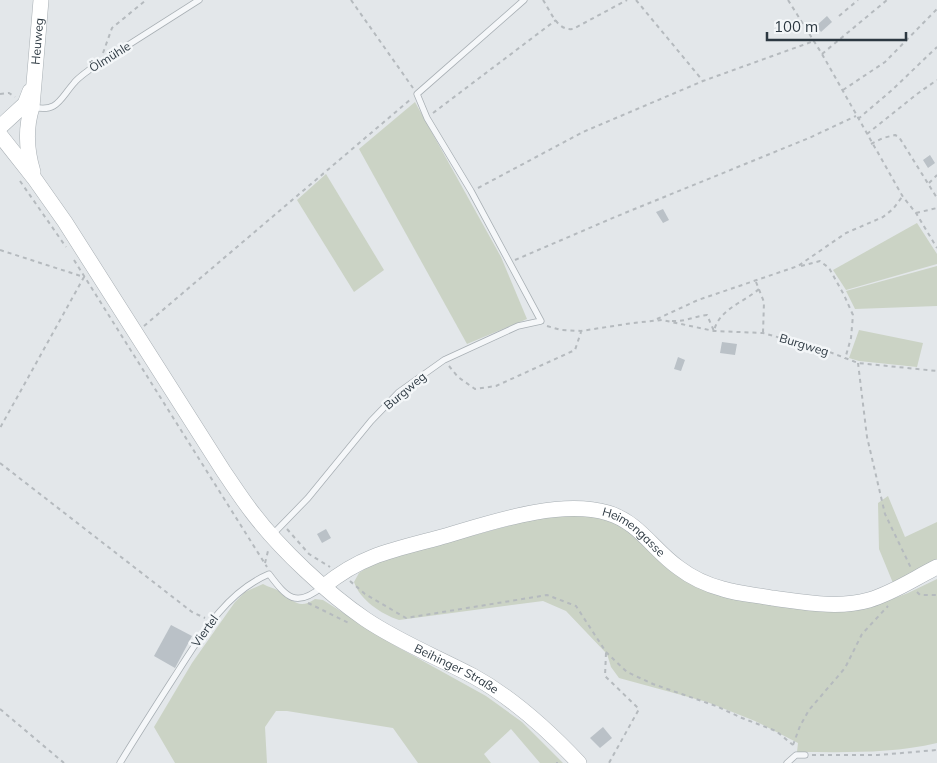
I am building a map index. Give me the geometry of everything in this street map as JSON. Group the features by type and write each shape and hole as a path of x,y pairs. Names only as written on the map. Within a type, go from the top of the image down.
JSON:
{"street":[{"name":"Heuweg","path":"29,108 41,0"},
{"path":"0,127 29,108"},
{"path":"0,134 16,129 29,108"},
{"path":"29,108 26,145 34,178"},
{"name":"Beihinger Straße","path":"0,134 65,222 224,472 271,536 324,586 366,619 433,657 474,677 496,691 521,709 558,741 579,763"},
{"name":"Heimengasse","path":"324,586 340,574 378,555 502,520 546,511 589,510 609,513 628,522 679,569 698,580 730,591 791,600 853,604 869,600 913,581 937,567"}],"lane":[{"name":"Ölmühle","path":"29,108 50,108 58,103 75,81 199,0"},
{"path":"524,0 416,94 427,118 472,191 541,321"},
{"name":"Burgweg","path":"271,536 284,525 331,472 371,421 400,392 444,360 518,326 541,321"},
{"name":"Viertel","path":"120,763 194,646 213,620 239,593 259,578 269,574 293,598 302,600 324,586"},
{"path":"788,763 796,755 804,755"}],"path":[{"path":"102,63 103,52 112,28 146,0"},
{"path":"136,332 154,319 416,94 351,0"},
{"path":"543,0 561,27 566,30 573,29 627,0"},
{"path":"636,0 703,81"},
{"path":"788,0 822,54 871,144 937,248"},
{"path":"839,16 858,0"},
{"path":"822,54 887,0"},
{"path":"842,91 885,62 937,9"},
{"path":"427,118 556,20"},
{"path":"472,191 583,132 703,81 814,41"},
{"path":"510,262 857,117 892,90 937,47"},
{"path":"867,134 937,80"},
{"path":"0,94 9,93 29,108"},
{"path":"871,144 883,138 896,135 899,137 937,198"},
{"path":"929,183 937,175"},
{"path":"18,178 67,249"},
{"path":"798,266 846,233 883,217 893,209 903,196"},
{"path":"916,213 937,208"},
{"path":"0,250 84,277"},
{"path":"71,256 265,563"},
{"path":"655,320 698,300 798,266 820,261 829,268 844,295 852,316 851,338 844,359"},
{"path":"0,428 84,277"},
{"path":"755,281 764,302 763,333"},
{"path":"714,331 716,324 724,313 759,290"},
{"path":"662,320 682,321 707,315 714,331"},
{"name":"Burgweg","path":"541,321 548,326 561,330 581,331 662,320 714,331 763,333 827,351 858,363 937,371"},
{"path":"444,360 458,377 475,389 496,386 575,350 581,331"},
{"path":"858,363 867,437 885,514 920,595 937,595"},
{"path":"0,463 192,612 213,620"},
{"path":"284,525 309,554 340,574 365,594 406,618 547,595 576,606 606,652 627,672 653,684 716,706 776,731 793,745 796,755"},
{"path":"793,745 800,726 809,710 845,668 862,634 892,603"},
{"path":"606,652 604,676 639,709 609,763"},
{"path":"0,709 64,763"},
{"path":"804,755 878,755 937,750"}],"shaded area":[{"path":"415,102 501,257 527,319 467,344 359,149"},
{"path":"326,174 384,270 354,292 297,200"},
{"path":"917,223 937,254 937,264 846,290 833,270"},
{"path":"937,266 937,306 855,309 846,291"},
{"path":"859,330 923,343 917,367 859,361 849,358"},
{"path":"888,496 905,537 937,522 937,560 893,583 879,549 878,503"},
{"path":"595,513 631,528 720,590 876,605 908,593 937,579 937,743 885,751 797,752 798,743 755,721 707,702 619,678 611,667 607,654 566,611 543,601 399,620 372,606 361,595 354,582 359,573 375,562 545,516"},
{"path":"263,584 300,604 315,599 323,600 394,645 486,696 522,722 563,763 540,763 511,729 484,754 491,763 418,763 393,728 287,711 276,711 265,727 267,763 175,763 154,727 192,663 235,602 245,592"}],"building":[{"path":"827,16 832,22 821,32 816,26"},
{"path":"930,155 935,163 928,168 923,160"},
{"path":"663,209 669,220 663,223 656,212"},
{"path":"722,342 737,344 735,355 720,353"},
{"path":"678,357 685,360 681,371 674,369"},
{"path":"326,529 331,538 322,543 317,534"},
{"path":"171,625 192,636 175,668 154,656"},
{"path":"603,727 612,738 600,748 590,738"}]}
